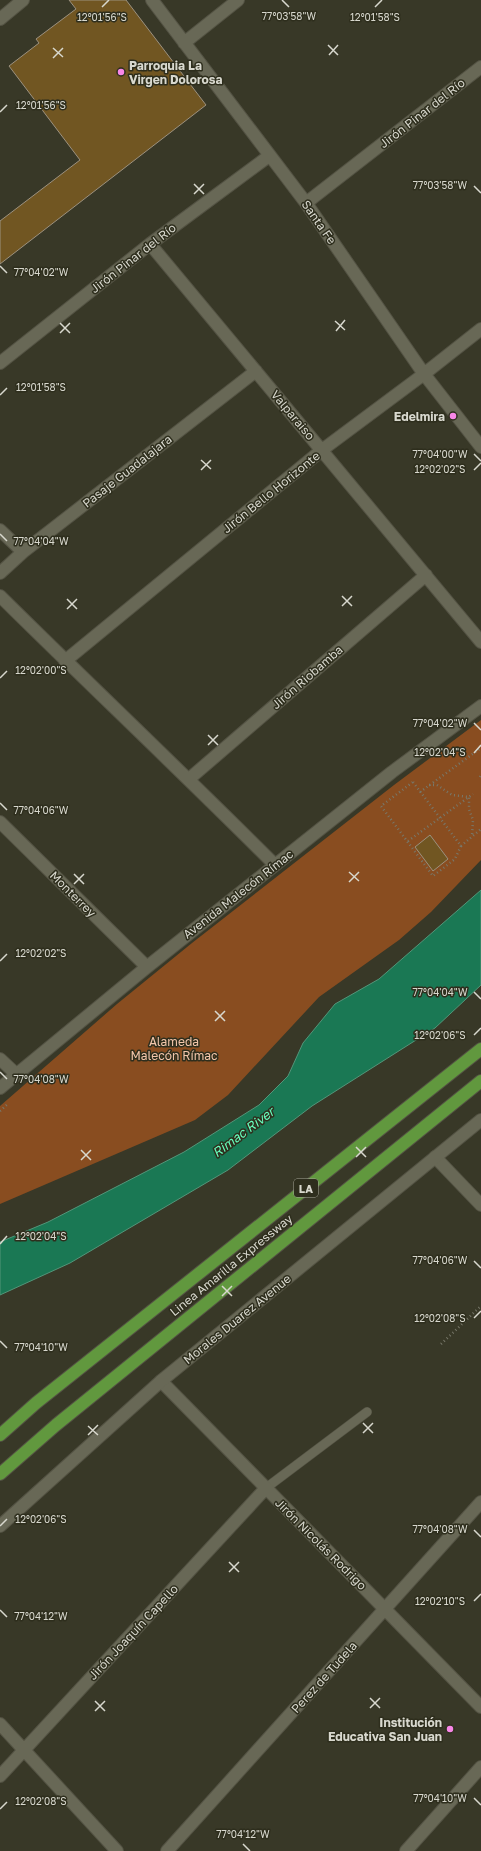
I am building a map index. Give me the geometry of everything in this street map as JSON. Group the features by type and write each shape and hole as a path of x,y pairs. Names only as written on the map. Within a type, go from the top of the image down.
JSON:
{"highway":[{"name":"Linea Amarilla Expressway","path":"0,1435 42,1398 481,1049"},
{"name":"Linea Amarilla Expressway","path":"0,1474 56,1425 481,1081"}],"street":[{"path":"0,19 23,0"},
{"name":"Santa Fe","path":"152,0 306,203 424,374 481,447"},
{"path":"184,43 238,0"},
{"name":"Jirón Pinar del Río","path":"306,203 481,67"},
{"name":"Jirón Pinar del Río","path":"0,363 150,244 269,156"},
{"name":"Valparaiso","path":"150,244 481,642"},
{"name":"Jirón Bello Horizonte","path":"65,661 322,450 424,374 481,329"},
{"name":"Pasaje Guadalajara","path":"0,573 23,552 256,371"},
{"path":"0,530 23,552"},
{"name":"Jirón Riobamba","path":"189,779 426,575"},
{"path":"0,596 65,661 189,779 275,865"},
{"name":"Avenida Malecón Rímac","path":"0,1088 147,967 392,772 481,706"},
{"name":"Monterrey","path":"0,822 147,967"},
{"path":"0,1059 16,1074"},
{"name":"Morales Duarez Avenue","path":"0,1526 161,1382 481,1120"},
{"path":"435,1157 481,1204"},
{"name":"Jirón Nicolás Rodrigo","path":"161,1382 481,1707"},
{"name":"Jirón Joaquín Capello","path":"0,1776 266,1488"},
{"name":"Perez de Tudela","path":"167,1851 481,1502"},
{"path":"0,1724 117,1851"},
{"path":"406,1851 481,1767"}],"lane":[{"path":"266,1488 367,1412"}],"path":[{"path":"420,792 481,748"},
{"path":"461,846 413,782 381,806 433,876 455,860 461,846 481,829"},
{"path":"429,785 437,785 452,794 468,797"},
{"path":"408,841 473,794"},
{"path":"468,797 469,809 473,820 472,836"},
{"path":"441,1344 481,1306"}],"green space":[{"name":"Alameda Malecón Rímac","path":"481,720 481,860 431,912 399,940 319,997 228,1095 195,1120 0,1204 0,1106 117,1004 192,943 394,785"}],"water":[{"name":"Rimac River","path":"481,890 481,985 435,1028 312,1106 228,1170 70,1263 0,1295 0,1242 48,1222 184,1152 259,1105 288,1076 303,1043 335,1004 379,979"}],"building":[{"path":"69,0 126,0 206,105 0,264 0,221 80,160 9,66 39,43 36,39 76,9"},
{"path":"430,835 448,859 433,871 415,847"}],"place":[{"name":"Parroquia La Virgen Dolorosa","path":"121,72"},
{"name":"Edelmira","path":"453,416"},
{"name":"Institución Educativa San Juan","path":"450,1729"}]}
